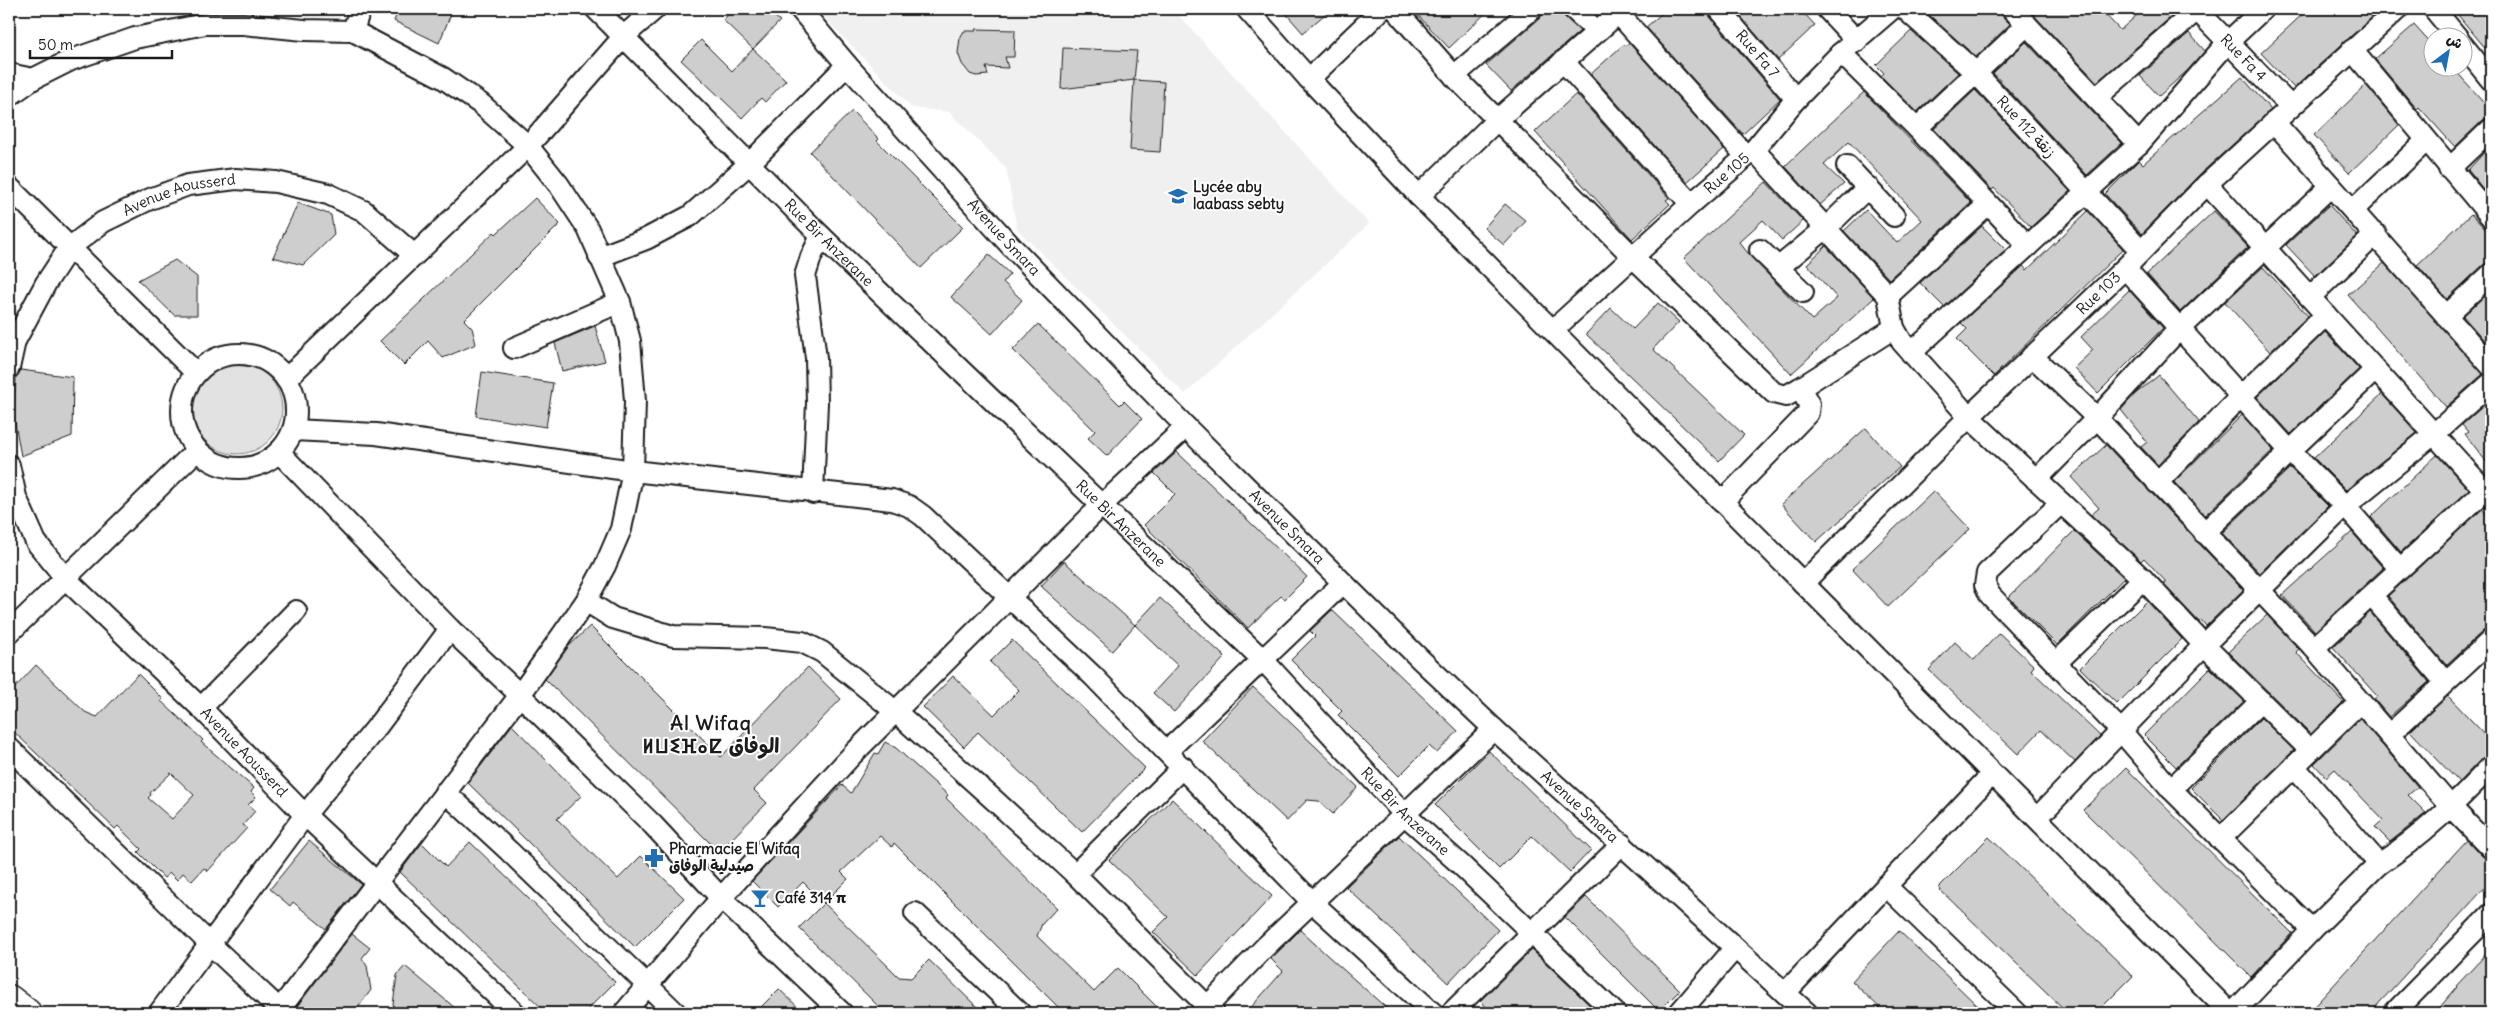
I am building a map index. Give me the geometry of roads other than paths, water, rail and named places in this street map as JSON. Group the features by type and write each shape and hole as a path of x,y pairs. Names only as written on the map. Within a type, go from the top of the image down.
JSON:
{"street":[{"path":"353,31 360,9"},
{"name":"Rue Bir Anzerane","path":"596,9 821,236 1264,661 1406,814 1615,1013"},
{"path":"286,379 528,146 624,36 655,9"},
{"name":"Avenue Smara","path":"800,9 847,65 1010,246 1186,427 1343,584 1494,729 1807,1013"},
{"path":"1248,9 1309,79 1419,196 1803,582 1991,775 2232,1013 2379,864 2410,844 2452,808 2491,766"},
{"path":"1309,79 1382,9"},
{"path":"1394,9 1454,76 1497,120 1634,258 1774,394 1786,396 1894,328"},
{"path":"1454,76 1532,9"},
{"path":"1573,9 1598,31"},
{"name":"Rue Fa 7","path":"1719,9 1796,99"},
{"path":"1827,9 1857,41"},
{"name":"Rue 105","path":"1553,330 1750,153 1796,99 1841,54 1892,9"},
{"name":"Rue 112 زنقة","path":"1905,9 1976,73 2141,251"},
{"path":"2012,9 2139,144"},
{"path":"2096,98 2196,9"},
{"name":"Rue Fa 4","path":"2196,9 2290,106"},
{"path":"1911,353 2139,144 2228,42 2263,9"},
{"name":"Rue 103","path":"1803,582 1969,417 2124,268 2207,184 2398,9"},
{"path":"2434,9 2450,28"},
{"path":"1419,196 1497,120 1621,11 1750,153 1826,228 1888,296 1894,328 1911,353 1969,417 2143,579 2204,645 2310,750"},
{"path":"9,96 33,79 71,60 205,16 243,24 353,31 443,78 481,104 528,146 560,185 588,229 620,302 630,341 635,401 633,470 621,529 605,566 586,601 520,695 279,1011 9,748"},
{"path":"1917,128 2027,25"},
{"path":"2352,50 2449,169 2489,210"},
{"path":"1841,54 1917,128 1987,205 2028,246"},
{"path":"2472,56 2491,80"},
{"path":"1563,61 1691,204"},
{"path":"599,257 646,239 677,224 713,197 750,163 847,65"},
{"path":"9,74 33,79"},
{"path":"2274,122 2376,234 2491,366"},
{"path":"2449,169 2491,129"},
{"path":"2353,210 2426,141"},
{"path":"1847,166 1894,216"},
{"name":"Avenue Aousserd","path":"9,368 15,341 46,283 69,248 103,222 150,199 188,185 236,179 276,182 328,194 364,211 414,255"},
{"path":"2207,184 2488,493 2399,568 2372,596 2314,648"},
{"path":"2036,480 2097,418 2180,328 2331,186"},
{"path":"9,187 196,373"},
{"path":"1778,268 1826,228 1868,188"},
{"path":"1888,296 1987,205"},
{"path":"2310,297 2376,234"},
{"path":"813,493 817,402 816,358 805,276 810,257 821,236"},
{"path":"1760,250 1803,292"},
{"path":"2124,268 2290,451 2345,506 2399,568"},
{"path":"2446,316 2491,274"},
{"path":"514,348 620,302"},
{"path":"2157,483 2241,396 2326,315"},
{"path":"232,354 253,356 271,364 286,379 296,404 293,430 279,452 264,463 246,468 228,468 211,461 197,450 187,436 182,412 187,387 196,373 212,360 232,354"},
{"path":"2032,356 2097,418 2314,648 2452,808 2491,848"},
{"path":"2204,533 2375,370"},
{"path":"2036,818 2204,645 2345,506 2434,434 2491,383"},
{"path":"1722,502 1808,412 1809,404 1800,388"},
{"path":"624,1013 721,898 895,711 1012,597 1102,505 1186,427"},
{"path":"293,430 376,434 633,470 813,493 892,500 909,506 923,516 1012,597 1183,767 1312,902 1432,1013"},
{"path":"9,633 197,450"},
{"path":"279,452 450,629 653,825 721,898 842,1013"},
{"name":"Avenue Aousserd","path":"9,465 16,496 36,542 66,579 201,708 305,815 515,1013"},
{"path":"2062,503 1987,573 1985,585 1997,604 2056,662 2171,788 2312,930"},
{"path":"2056,662 2143,579"},
{"path":"1167,751 1343,584"},
{"path":"2372,596 2445,682"},
{"path":"586,601 613,618 673,636 765,638 802,642 822,652 895,711 1075,874 1207,1011 1312,902 1494,729"},
{"path":"201,708 296,611"},
{"path":"159,1013 305,815 376,728 450,629"},
{"path":"2390,734 2491,640"},
{"path":"2171,788 2261,701"},
{"path":"2220,839 2360,702"},
{"path":"2294,766 2379,864"},
{"path":"1075,874 1183,767"},
{"path":"1785,993 1991,775"},
{"path":"445,792 676,1013"},
{"path":"1452,1013 1622,844"},
{"path":"1886,886 2016,1013"},
{"path":"915,913 1020,1013"},
{"path":"2394,1013 2491,914"},
{"path":"1679,1013 1735,948"},
{"path":"9,999 27,1013"}],"place":[{"name":"Lycée aby laabass sebty","path":"1178,196"},
{"name":"Pharmacie El Wifaq صيدلية الوفاق","path":"654,858"},
{"name":"Café 314 π","path":"760,898"}],"district":[{"name":"Al Wifaq ⵍⵡⵉⴼⴰⵇ الوفاق","path":"711,734"}]}
